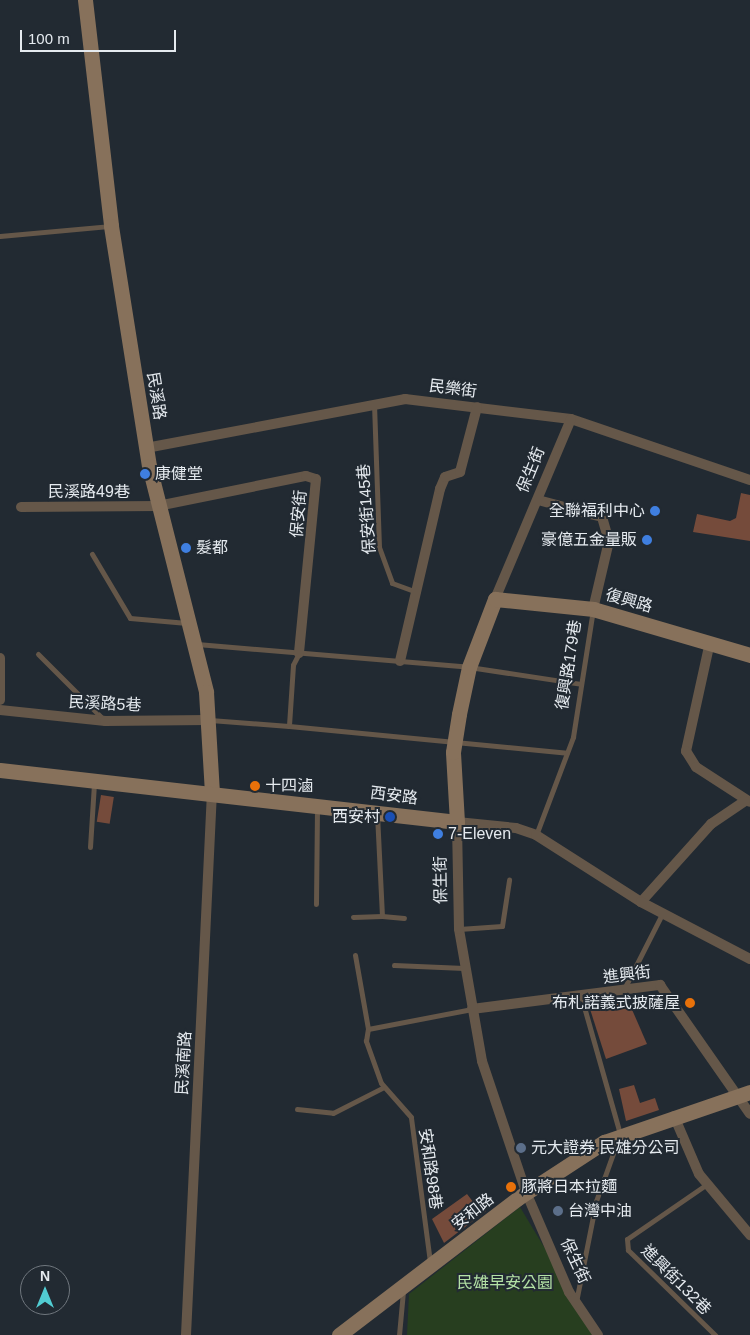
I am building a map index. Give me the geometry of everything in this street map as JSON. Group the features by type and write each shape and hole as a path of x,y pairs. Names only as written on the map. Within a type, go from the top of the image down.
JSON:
{"street":[{"name":"民溪路","path":"85,0 111,226 146,448 158,506 196,644 208,720 212,792"},
{"name":"民樂街","path":"146,448 405,399 571,420 750,480"},
{"path":"400,661 440,489 445,477 460,472 477,407"},
{"name":"保生街","path":"571,420 495,599 469,667 455,740 459,928 464,968 482,1061 526,1192 576,1302 598,1335"},
{"name":"保安街","path":"158,506 306,476 316,479 299,652"},
{"name":"復興路179巷","path":"538,500 602,517 609,541 593,609"},
{"name":"民溪路49巷","path":"21,507 158,506"},
{"name":"復興路","path":"495,599 593,609 750,655"},
{"path":"641,902 711,824 747,802 696,767 686,751 710,642"},
{"path":"0,658 0,700"},
{"name":"民溪路5巷","path":"0,710 105,721 208,720"},
{"name":"西安路","path":"0,770 212,792 516,828 536,835 662,914 750,959"},
{"name":"民溪南路","path":"186,1335 212,792"},
{"name":"進興街","path":"472,1009 660,985 743,1094 750,1114"},
{"name":"安和路","path":"339,1335 403,1290 526,1192 620,1134 743,1094"},
{"path":"674,1116 707,1184 750,1235"}],"lane":[{"path":"0,236 111,226"},
{"name":"保安街145巷","path":"374,404 379,547 392,583 417,592"},
{"path":"92,554 130,618 190,623"},
{"name":"復興路179巷","path":"536,835 567,753 581,684 593,609"},
{"path":"196,644 469,667 581,684"},
{"path":"289,726 293,665 299,652"},
{"path":"38,654 105,721"},
{"path":"208,720 455,740 567,753"},
{"path":"90,847 94,780"},
{"path":"316,904 318,805"},
{"path":"377,812 382,916"},
{"path":"459,928 502,926 509,880"},
{"path":"623,990 662,914"},
{"path":"353,918 382,916 404,918"},
{"path":"297,1109 333,1113 384,1087 366,1041 368,1029 355,955"},
{"path":"394,965 464,968"},
{"path":"576,1302 596,1201 620,1134 581,996"},
{"path":"368,1029 472,1009"},
{"name":"安和路98巷","path":"384,1087 411,1117 430,1268"},
{"name":"進興街132巷","path":"707,1184 627,1239 628,1250 715,1335"},
{"path":"399,1335 403,1290"}],"green space":[{"name":"民雄早安公園","path":"520,1207 597,1335 407,1335 409,1294"}],"building":[{"path":"741,493 750,495 750,541 693,532 697,514 730,521 736,518"},
{"path":"101,795 114,797 110,824 97,822"},
{"path":"627,998 647,1044 606,1059 590,1009"},
{"path":"634,1085 640,1103 655,1098 659,1110 626,1121 619,1089"},
{"path":"467,1194 477,1207 481,1204 486,1211 444,1243 432,1219"}],"place":[{"name":"康健堂","path":"145,474"},
{"name":"全聯福利中心","path":"655,511"},
{"name":"豪億五金量販","path":"647,540"},
{"name":"髮都","path":"186,548"},
{"name":"十四滷","path":"255,786"},
{"name":"西安村","path":"390,817"},
{"name":"7-Eleven","path":"438,834"},
{"name":"布札諾義式披薩屋","path":"690,1003"},
{"name":"元大證券 民雄分公司","path":"521,1148"},
{"name":"豚將日本拉麵","path":"511,1187"},
{"name":"台灣中油","path":"558,1211"}]}
